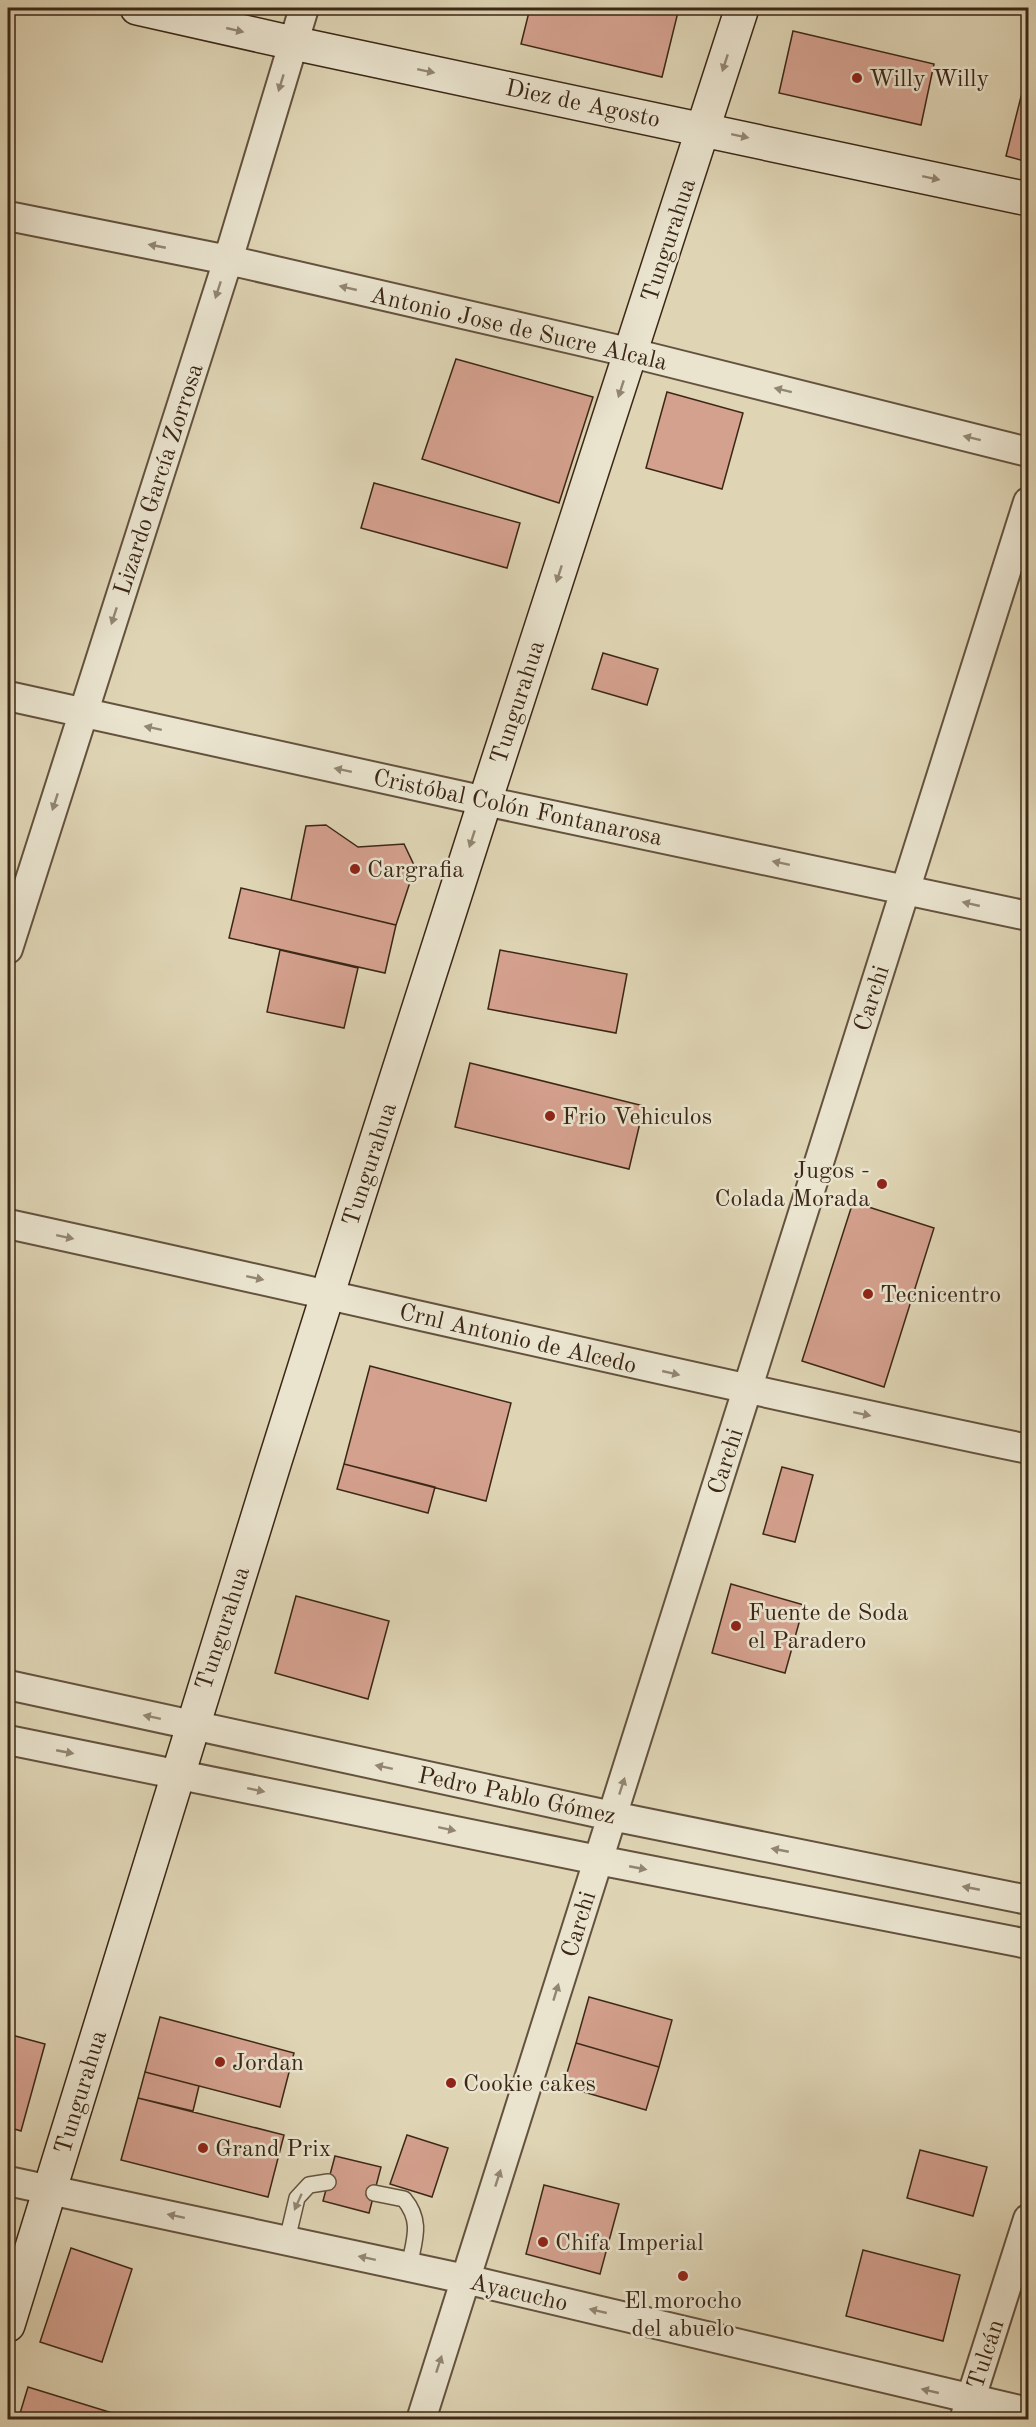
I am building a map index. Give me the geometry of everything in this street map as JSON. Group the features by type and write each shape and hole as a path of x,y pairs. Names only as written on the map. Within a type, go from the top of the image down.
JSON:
{"main road":[{"name":"Diez de Agosto","path":"138,8 1029,199"},
{"name":"Tungurahua","path":"8,2325 191,1726 484,801 633,353 742,8"}],"street":[{"name":"Lizardo García Zorrosa","path":"8,949 228,260 304,8"},
{"name":"Antonio Jose de Sucre Alcala","path":"8,216 228,260 633,353 1029,452"},
{"name":"Carchi","path":"421,2420 1029,502"},
{"name":"Cristóbal Colón Fontanarosa","path":"8,696 484,801 1029,916"},
{"name":"Crnl Antonio de Alcedo","path":"8,1224 328,1294 747,1390 1029,1449"},
{"name":"Pedro Pablo Gómez","path":"8,1685 612,1815 1029,1900"},
{"name":"Pedro Pablo Gómez","path":"8,1740 598,1860 1029,1944"},
{"name":"Ayacucho","path":"8,2181 465,2279 967,2410 1029,2412"},
{"name":"Tulcán","path":"967,2410 1029,2219"}],"lane":[{"path":"287,2240 297,2198 309,2185 328,2182"},
{"path":"374,2193 404,2199 416,2216 416,2233 409,2267"}],"building":[{"path":"530,8 679,8 662,77 521,44"},
{"name":"Willy Willy","path":"793,31 934,64 921,125 779,93"},
{"path":"1028,69 1028,162 1006,156"},
{"path":"456,359 593,397 559,503 422,459"},
{"path":"667,392 743,413 722,489 646,468"},
{"path":"374,483 520,523 507,568 361,528"},
{"path":"603,653 658,669 647,705 592,689"},
{"name":"Cargrafia","path":"326,825 358,847 404,844 413,863 412,876 396,925 291,900 306,826"},
{"path":"241,888 396,925 385,973 229,938"},
{"path":"280,950 358,968 344,1028 267,1012"},
{"path":"500,950 627,974 616,1033 488,1009"},
{"name":"Frio Vehiculos","path":"470,1063 644,1106 629,1169 455,1127"},
{"name":"Tecnicentro","path":"853,1202 934,1228 884,1387 802,1361"},
{"path":"370,1366 511,1403 486,1501 344,1464"},
{"path":"344,1464 435,1487 428,1513 337,1489"},
{"path":"782,1467 813,1475 795,1542 763,1534"},
{"path":"731,1584 804,1605 785,1673 712,1653"},
{"path":"296,1596 389,1621 368,1699 275,1673"},
{"path":"589,1997 672,2020 659,2067 576,2043"},
{"name":"Jordan","path":"160,2017 294,2053 280,2107 145,2072"},
{"path":"8,2034 45,2044 21,2131 8,2127"},
{"path":"576,2043 659,2067 646,2110 563,2086"},
{"path":"145,2072 199,2086 193,2111 138,2098"},
{"name":"Grand Prix","path":"138,2098 284,2135 268,2197 121,2160"},
{"path":"407,2135 448,2148 432,2197 390,2184"},
{"path":"920,2150 987,2167 973,2216 907,2198"},
{"path":"335,2156 381,2167 369,2213 323,2201"},
{"path":"544,2185 619,2204 600,2274 526,2254"},
{"path":"71,2248 132,2269 102,2362 40,2342"},
{"path":"863,2250 960,2275 943,2341 846,2316"},
{"path":"28,2387 135,2420 18,2420"}],"place":[{"name":"Willy Willy","path":"857,78"},
{"name":"Cargrafia","path":"355,869"},
{"name":"Frio Vehiculos","path":"550,1116"},
{"name":"Jugos - Colada Morada","path":"882,1184"},
{"name":"Tecnicentro","path":"868,1294"},
{"name":"Fuente de Soda el Paradero","path":"736,1626"},
{"name":"Jordan","path":"220,2062"},
{"name":"Cookie cakes","path":"451,2083"},
{"name":"Grand Prix","path":"203,2148"},
{"name":"Chifa Imperial","path":"543,2242"},
{"name":"El morocho del abuelo","path":"683,2276"}]}
